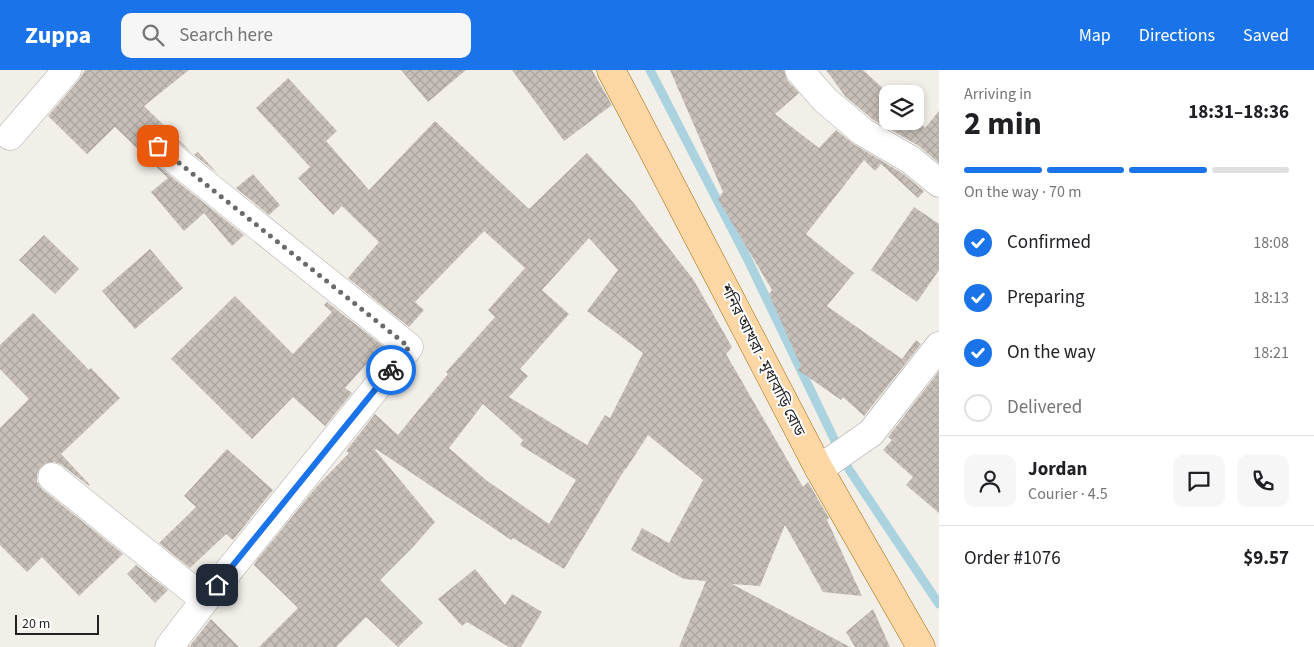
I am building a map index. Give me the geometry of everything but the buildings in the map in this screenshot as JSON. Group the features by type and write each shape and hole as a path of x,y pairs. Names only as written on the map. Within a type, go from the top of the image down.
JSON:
{"main road":[{"name":"শনির আখরা - মৃধাবাড়ি রোড","path":"611,70 826,464 921,647"}],"street":[{"path":"10,136 67,70"},
{"path":"799,70 825,100 863,132 911,160 939,183"},
{"path":"158,146 409,347 169,647"},
{"path":"826,464 871,433 939,346"},
{"path":"52,477 205,600"}],"waterway":[{"path":"650,70 748,260 848,468 939,604"}],"way so far":[{"path":"158,146 409,347 391,370"}],"route":[{"path":"217,585 391,370"}]}
